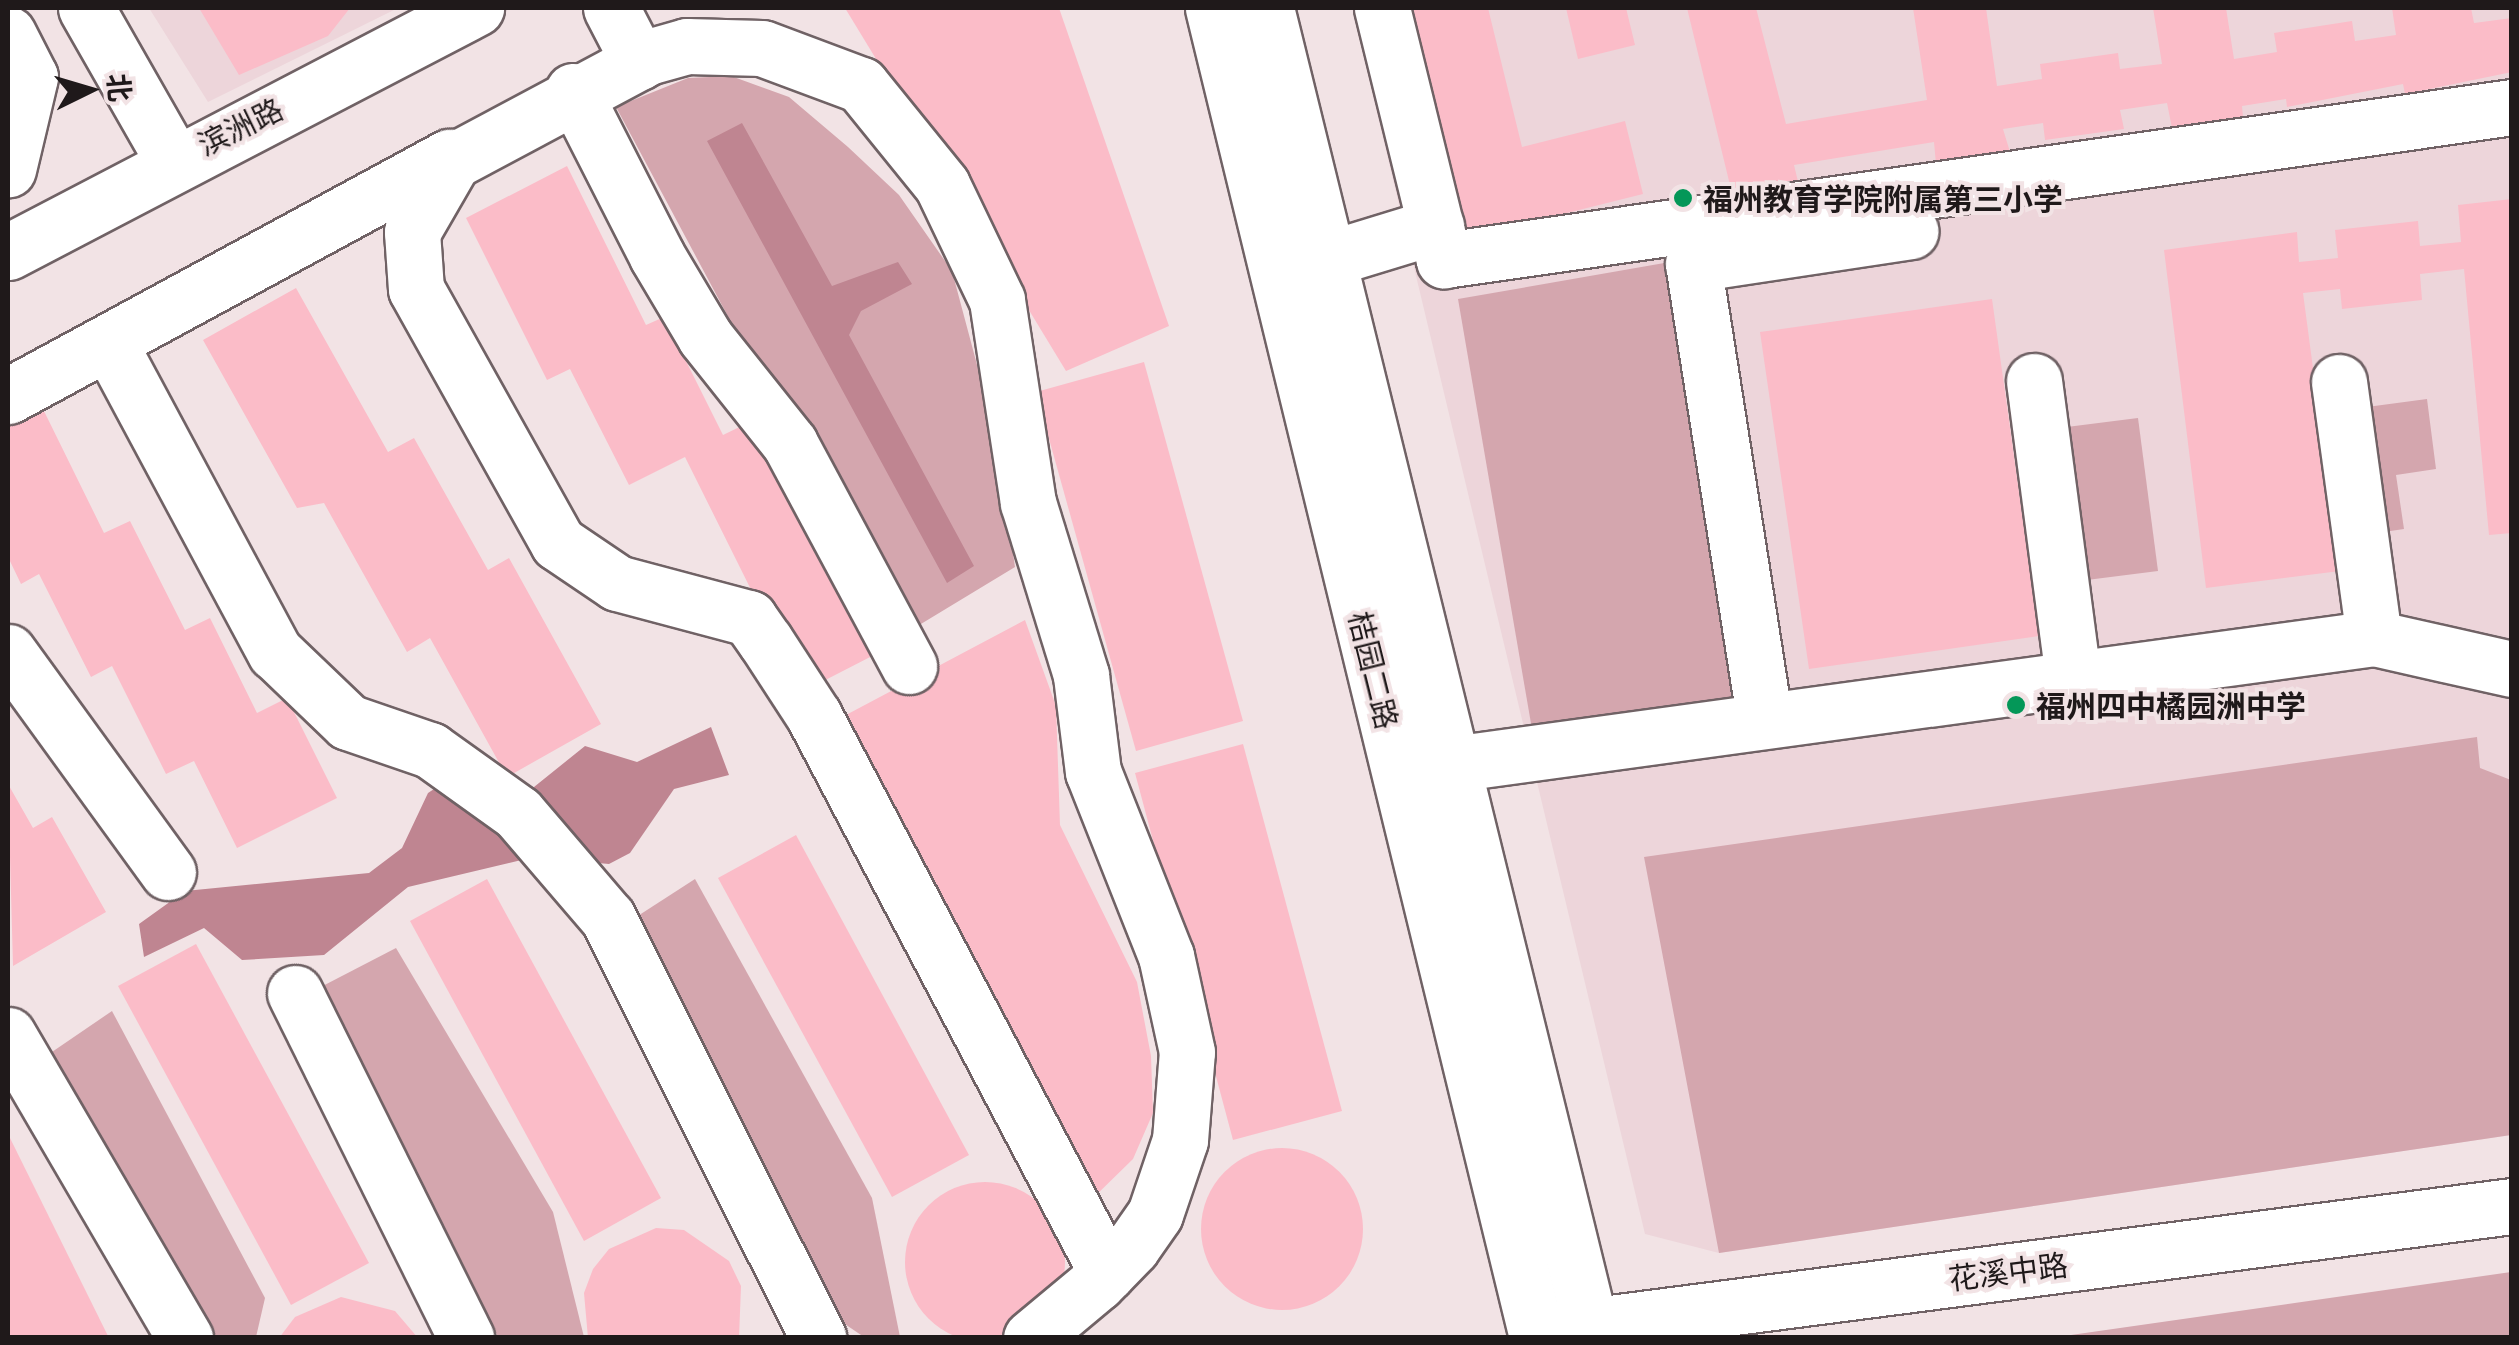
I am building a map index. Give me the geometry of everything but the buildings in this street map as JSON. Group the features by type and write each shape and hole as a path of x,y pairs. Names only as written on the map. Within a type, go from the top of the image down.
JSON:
{"street":[{"path":"86,8 172,159"},
{"name":"滨洲路","path":"8,252 172,159 476,8"},
{"path":"612,8 664,38 799,56 861,85 942,185 996,300 1028,503 1081,675 1093,772 1182,1011 1184,1091 1170,1180 1107,1273 1030,1338"},
{"name":"桔园二路","path":"1213,8 1520,1335"},
{"name":"桔园二路","path":"1266,8 1590,1325"},
{"path":"1382,8 1444,260 2512,107"},
{"path":"8,34 30,76 8,170"},
{"path":"8,396 574,91 664,38"},
{"path":"574,91 657,256 705,337 790,444 909,666"},
{"path":"1764,716 1693,264 2512,140"},
{"path":"472,145 419,211 410,258 426,316 514,476 586,569 650,596 727,610 760,633 814,716 1107,1273"},
{"path":"1328,259 1436,226"},
{"path":"109,343 275,652 348,722 430,750 487,791 548,847 608,918 818,1338"},
{"path":"2034,381 2073,677"},
{"path":"2340,382 2374,638"},
{"path":"1452,764 1764,716 2374,638 2512,669"},
{"path":"8,652 168,872"},
{"path":"295,993 466,1338"},
{"path":"8,1035 52,1097 185,1338"},
{"name":"花溪中路","path":"1520,1335 2512,1206"}],"shaded area":[{"path":"149,8 398,8 208,102"},
{"name":"福州四中橘园洲中学","path":"1352,8 2511,8 2511,1135 1719,1253 1645,1234"},
{"path":"731,76 789,97 848,147 899,195 952,271 996,436 1015,567 911,630 824,446 732,324 616,107 688,78"},
{"path":"742,123 832,286 898,262 912,284 861,311 849,335 974,566 947,583 707,141"},
{"path":"1670,262 1745,706 1534,741 1458,299"},
{"path":"2427,399 2436,469 2396,475 2404,529 2370,534 2352,409"},
{"path":"2138,418 2158,571 2071,582 2051,429"},
{"path":"711,727 729,775 674,789 630,853 609,864 534,857 408,887 324,955 242,960 204,928 144,957 139,924 185,891 369,873 402,848 428,793 443,783 469,793 534,787 585,746 637,762"},
{"path":"2477,737 2480,768 2511,780 2511,1135 1719,1253 1644,857"},
{"path":"695,879 872,1198 900,1337 864,1337 830,1314 630,921"},
{"path":"396,948 553,1212 584,1337 498,1337 313,991"},
{"path":"112,1011 265,1298 256,1337 205,1337 49,1054"},
{"path":"2511,1272 2511,1337 2057,1337"}],"place":[{"name":"福州教育学院附属第三小学","path":"1683,198"},
{"name":"福州四中橘园洲中学","path":"2016,705"}]}
